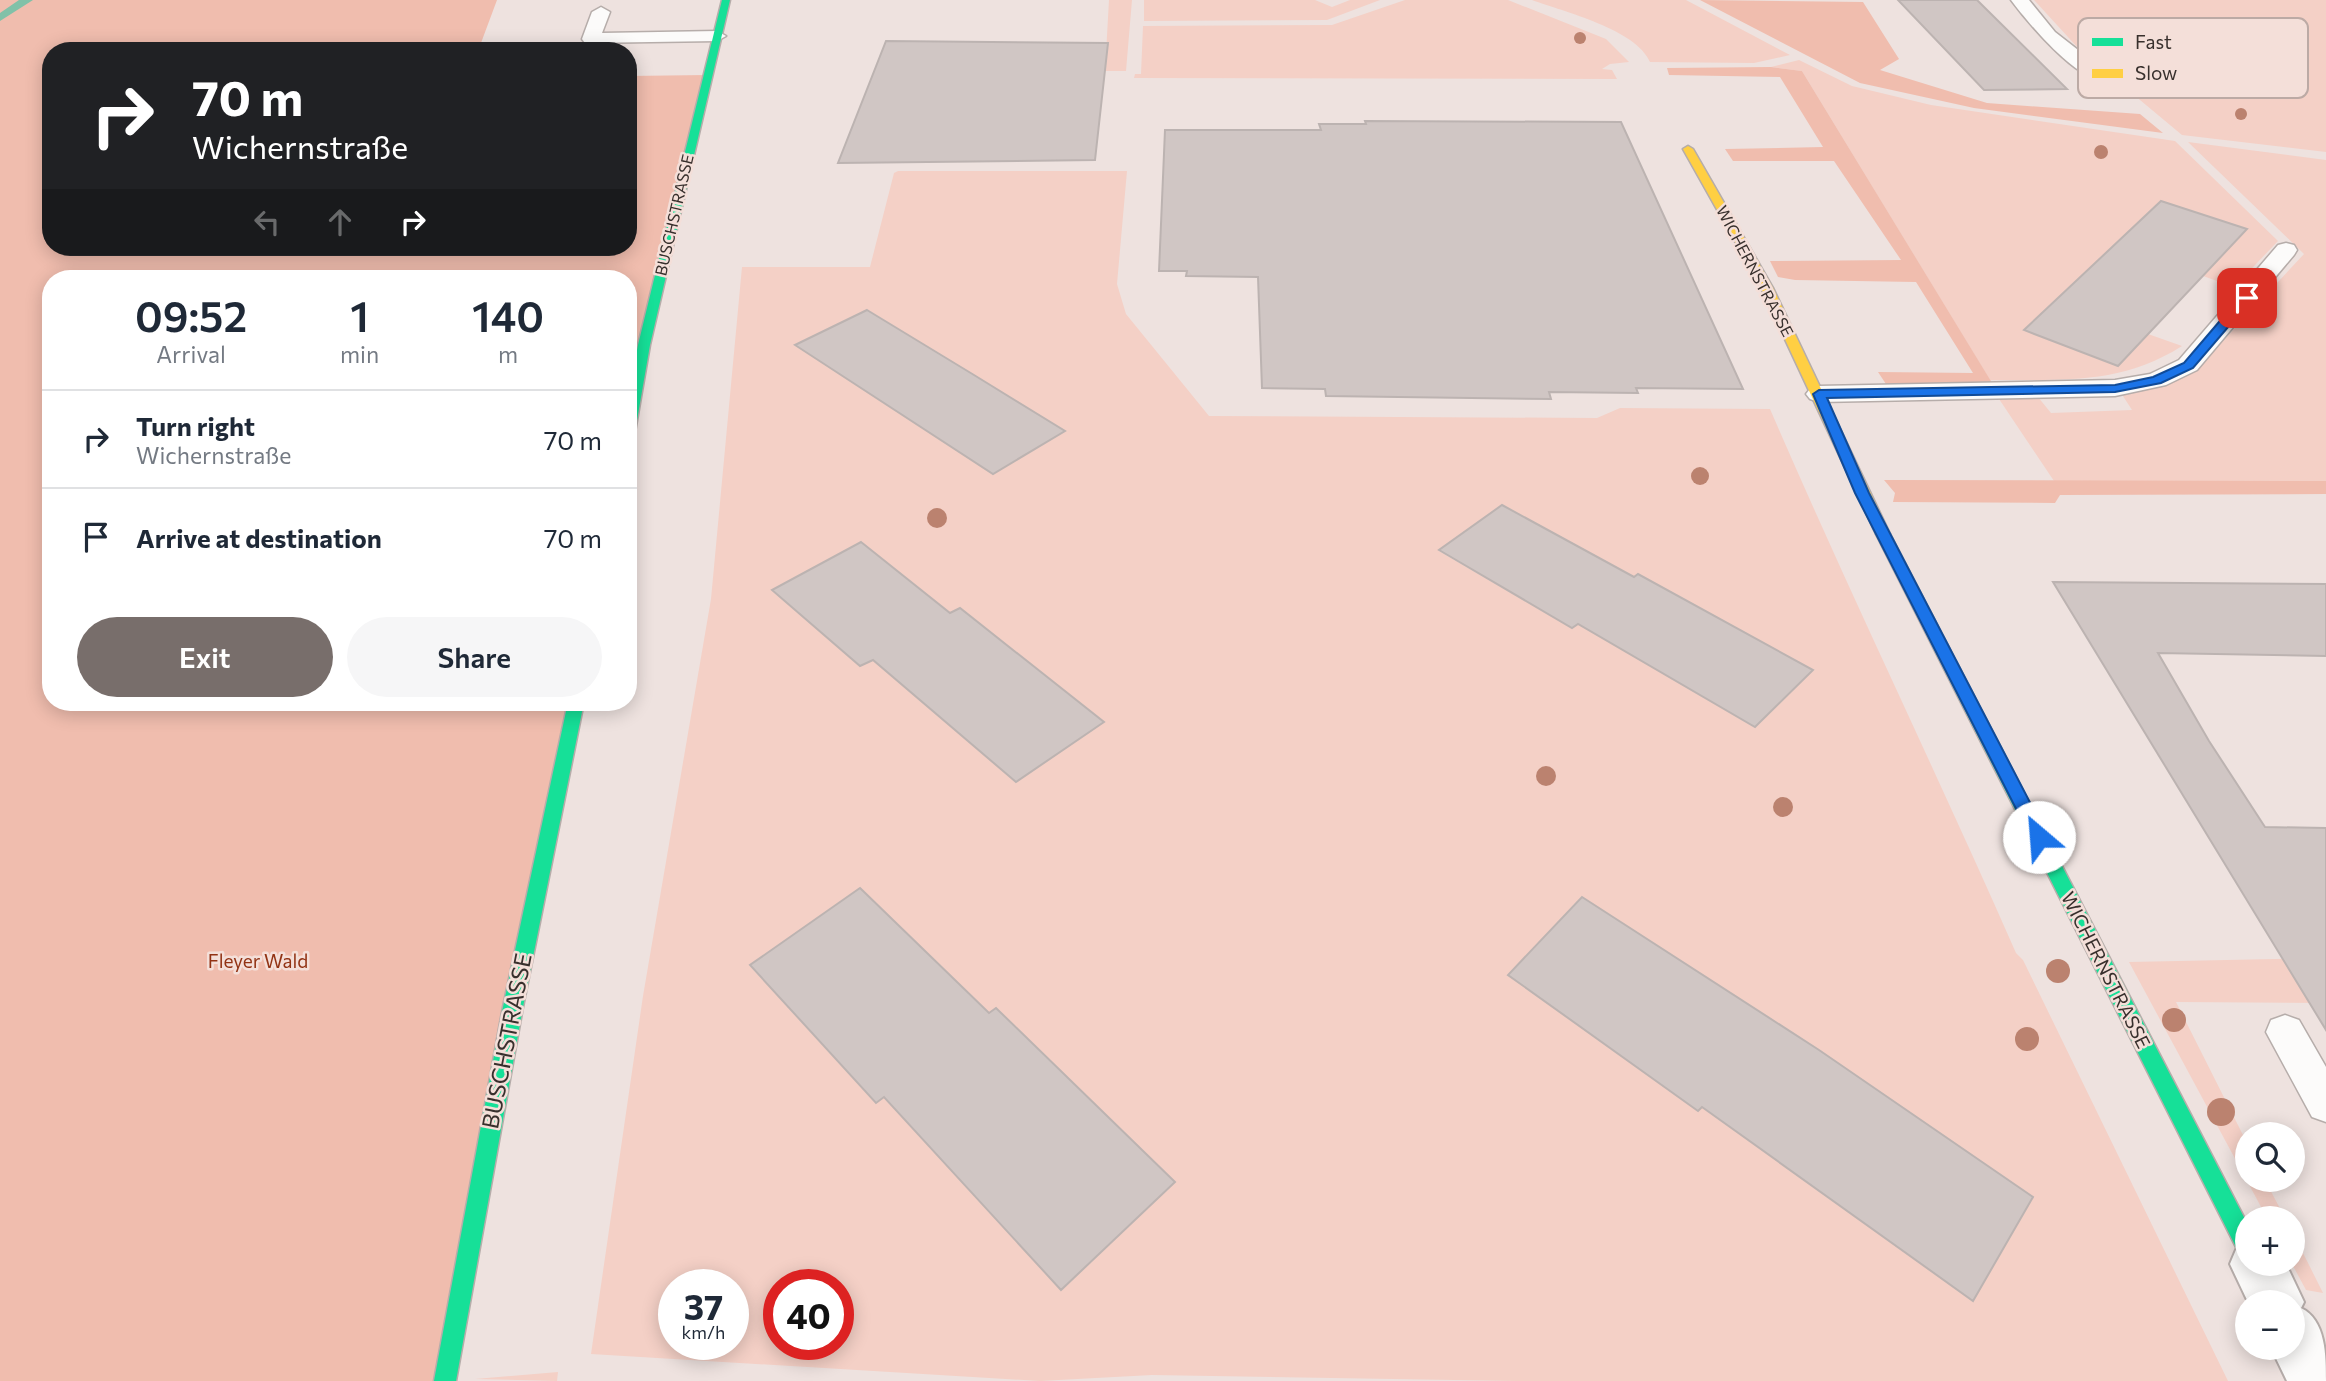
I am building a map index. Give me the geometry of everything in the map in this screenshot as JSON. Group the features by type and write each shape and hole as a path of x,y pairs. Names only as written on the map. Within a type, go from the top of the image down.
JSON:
{"street":[{"name":"BUSCHSTRASSE","path":"637,383 726,0"},
{"name":"WICHERNSTRASSE","path":"1688,149 1758,272 1819,394 1862,493 2235,1222"},
{"name":"BUSCHSTRASSE","path":"445,1381 513,1007 574,711"},
{"path":"2305,1357 2317,1381"}],"lane":[{"path":"2020,0 2049,36 2078,59"},
{"path":"601,12 591,39 717,36"},
{"path":"1819,394 2115,388 2157,380 2188,365 2286,250"},
{"path":"2285,1032 2326,1104"},
{"path":"2305,1331 2326,1330"}],"shaded area":[{"path":"1109,0 1132,0 1126,71 1105,71"},
{"path":"1144,0 1315,0 1332,7 1350,0 1380,0 1327,20 1144,21"},
{"path":"1405,0 1508,0 1606,39 1629,62 1610,64 1602,69 1612,70 1617,79 1134,78 1135,74 1141,74 1143,26 1332,25"},
{"path":"1532,0 1686,0 1790,55 1754,63 1650,62 1642,50 1615,31"},
{"path":"2034,0 2326,0 2326,152 2182,135 2138,98 2308,98 2308,18 2078,18 2078,48"},
{"path":"1799,60 1852,86 1931,105 2175,141 2278,241 2234,287 2203,276 2246,229 2160,201 2024,330 2118,366 2148,334 2182,346 2159,359 2112,374 2089,378 1990,380 1802,71 1771,67"},
{"path":"2188,142 2326,160 2326,481 2054,481 1999,399 2038,397 2051,413 2132,410 2121,393 2196,370 2304,254"},
{"path":"898,171 1127,171 1117,284 1126,314 1209,416 1597,418 1620,408 1770,409 2016,953 2023,960 2228,1381 1516,1381 1152,1375 1040,1381 691,1360 749,1360 749,1269 658,1269 658,1358 591,1354 643,996 711,599 742,267 870,267 894,173","holes":["868,310 1065,431 992,473 830,368","1502,505 1634,577 1638,574 1813,670 1754,727 1578,624 1571,628 1439,551","861,542 950,613 960,608 1104,722 873,660 860,666 773,591","860,888 989,1014 996,1009 1175,1182 1062,1289 884,1097 876,1103 750,966","1581,897 1819,1050 2033,1197 1973,1301 1702,1107 1698,1111 1508,975"]},
{"path":"2326,958 2326,1003 2176,1002 2236,1122 2235,1159 2129,962"},
{"path":"2253,1192 2271,1192 2279,1206 2261,1206"},
{"path":"2305,1257 2323,1293 2306,1290 2298,1276 2305,1276"},
{"path":"558,1372 557,1381 475,1379"}],"green space":[{"name":"Fleyer Wald","path":"0,0 497,0 481,42 42,42 42,256 637,256 637,76 707,75 637,391 637,270 42,270 42,711 574,711 513,1007 445,1381 0,1381"},
{"path":"1700,0 1863,2 1899,59 1880,70 1987,103 2140,114 2163,133 1974,108 1860,83"},
{"path":"1771,67 1802,71 1997,391 1892,393 1878,372 1973,373 1916,282 1795,280 1778,277 1770,261 1901,260 1834,161 1733,161 1725,149 1823,147 1780,77 1669,75 1667,68"},
{"path":"1884,480 2326,481 2326,494 2060,495 2055,503 1893,502 1895,493"}],"building":[{"path":"1898,0 1977,0 2067,89 1984,90"},
{"path":"886,41 1108,43 1095,160 838,163"},
{"path":"1365,121 1621,122 1743,389 1636,388 1638,393 1549,392 1551,399 1326,396 1325,389 1262,388 1258,277 1186,276 1187,271 1159,271 1165,130 1321,130 1319,124 1366,124"},
{"path":"2161,201 2247,229 2118,366 2024,330"},
{"path":"867,310 1065,431 993,474 795,345"},
{"path":"1502,505 1634,577 1638,574 1813,670 1755,727 1578,624 1572,628 1439,550"},
{"path":"861,542 950,613 960,608 1104,722 1016,782 873,660 860,666 772,590"},
{"path":"2053,582 2326,584 2326,656 2158,653 2209,741 2265,827 2326,828 2326,1030"},
{"path":"860,888 989,1013 996,1008 1175,1182 1061,1290 884,1097 876,1103 750,965"},
{"path":"1582,897 1819,1050 2033,1197 1973,1301 1702,1107 1698,1111 1508,975"}],"waterway":[{"path":"0,18 27,0"}],"traffic: fast":[{"path":"637,383 726,0"},
{"path":"1883,534 2235,1222"},
{"path":"445,1381 513,1007 574,711"}],"traffic: slow":[{"path":"1688,149 1767,288 1883,534"}],"route":[{"path":"2039,837 1862,493 1819,394 2115,388 2157,380 2188,365 2247,298"}]}
